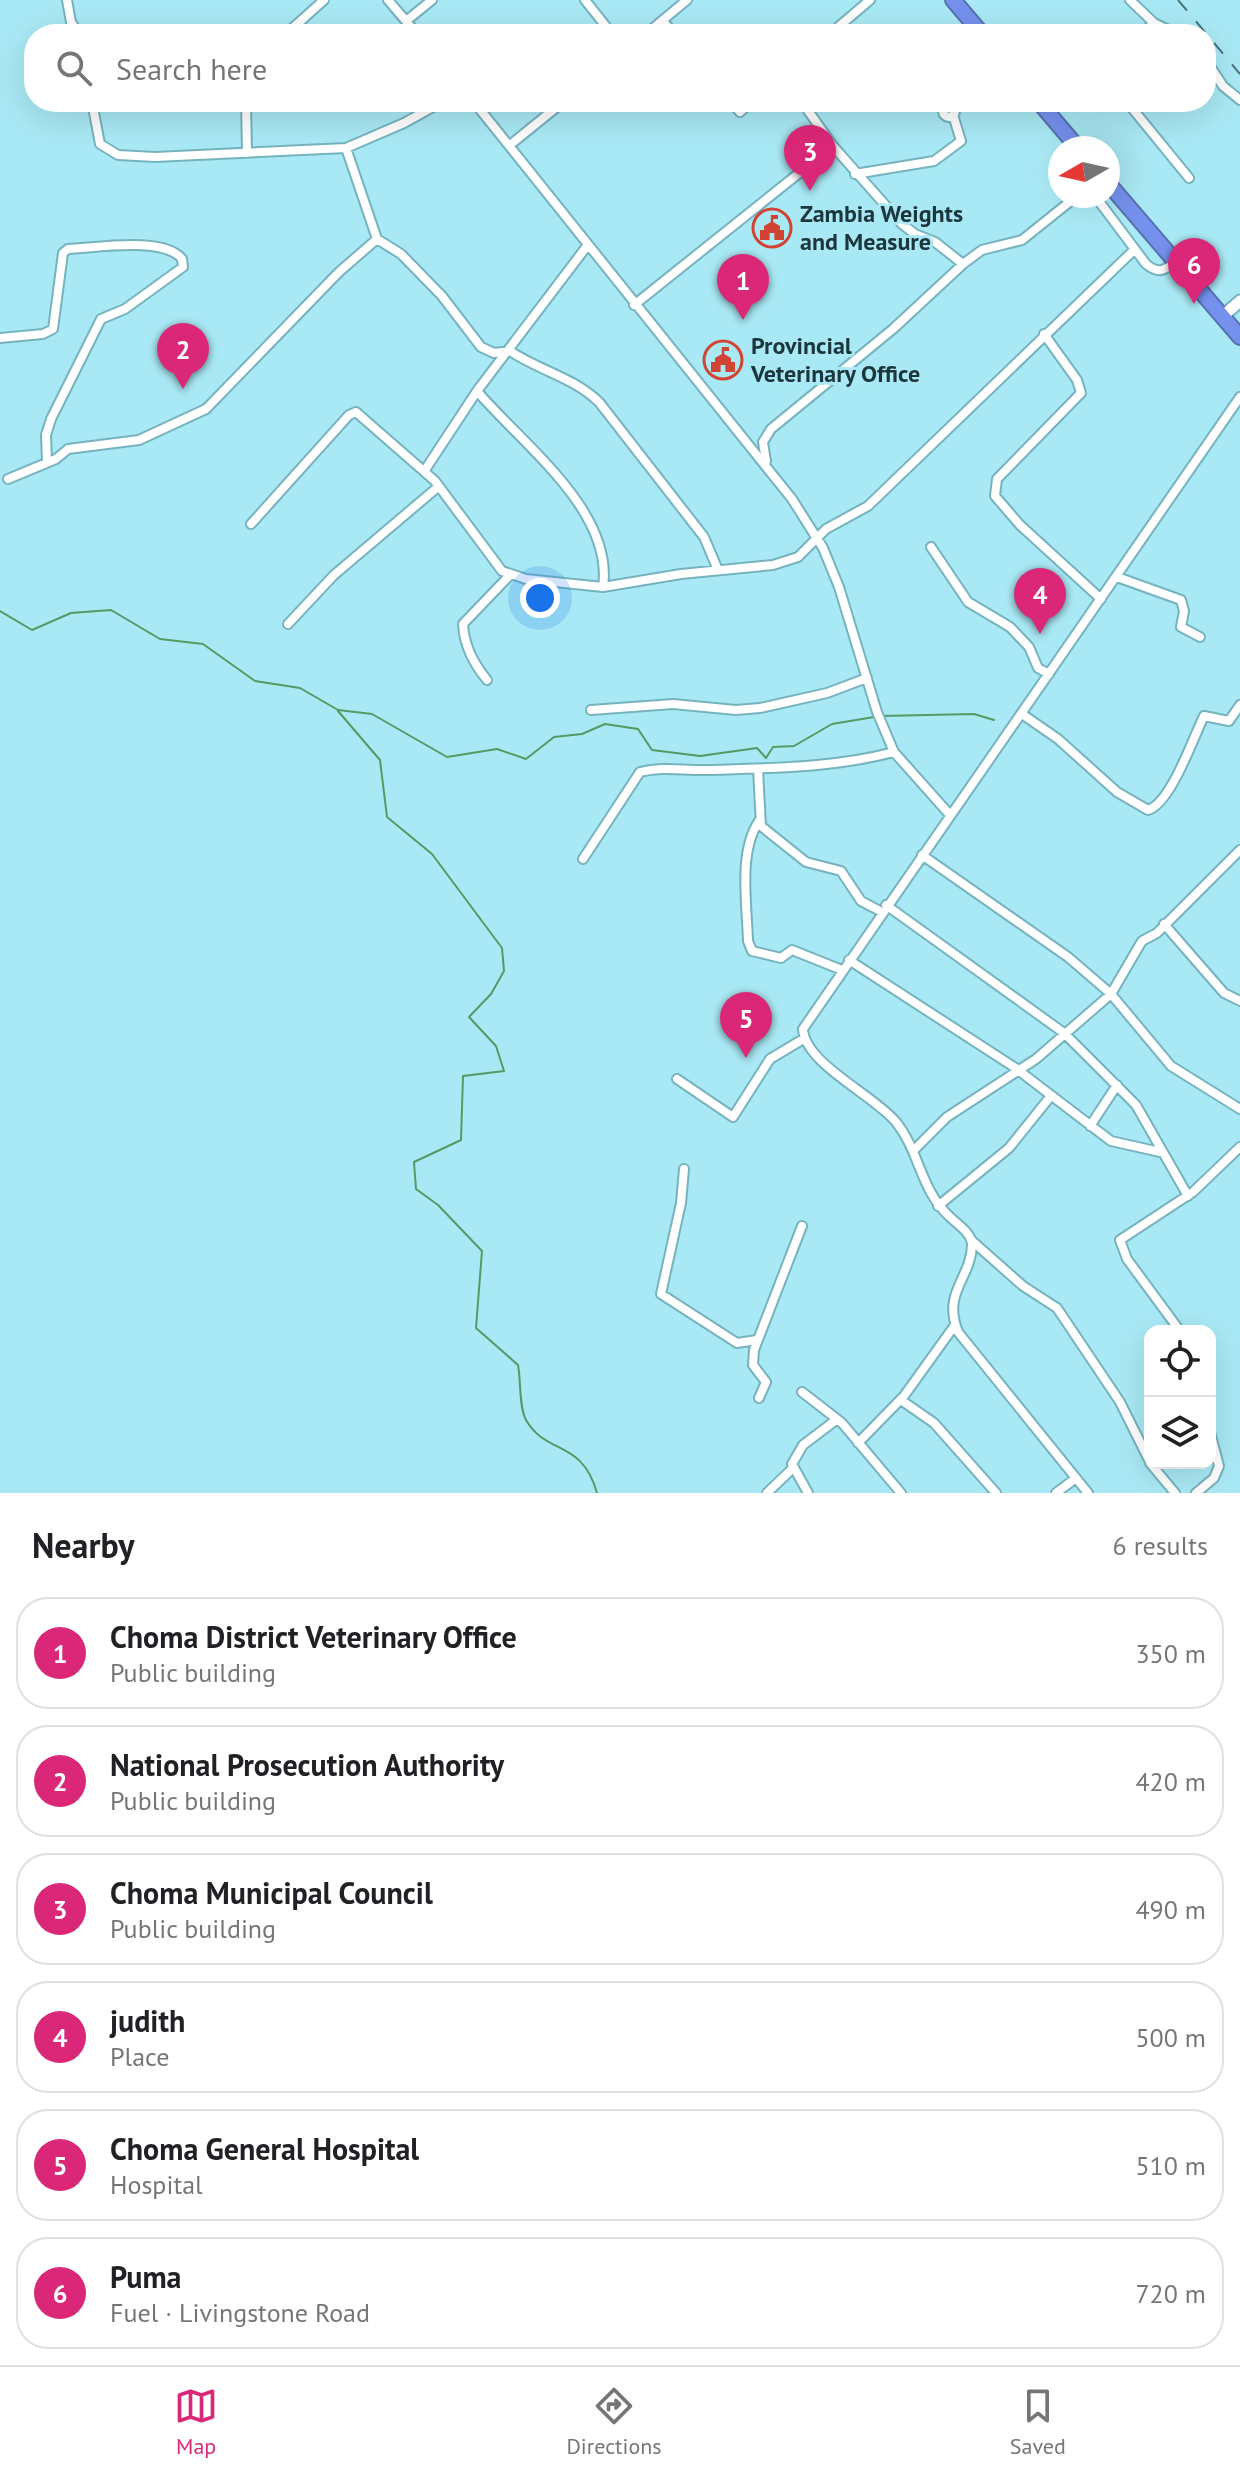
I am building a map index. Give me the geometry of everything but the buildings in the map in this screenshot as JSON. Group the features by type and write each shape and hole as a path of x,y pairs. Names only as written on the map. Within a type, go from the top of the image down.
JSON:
{"highway":[{"path":"953,0 973,24"},
{"path":"1052,112 1069,136"},
{"path":"1120,197 1240,337"}],"street":[{"path":"67,0 72,24"},
{"path":"297,24 324,0"},
{"path":"388,0 409,24"},
{"path":"406,21 432,0"},
{"path":"585,0 604,24"},
{"path":"659,24 687,0"},
{"path":"842,24 870,0"},
{"path":"1130,0 1154,23"},
{"path":"1216,75 1223,86 1240,100"},
{"path":"94,112 100,144 118,155 346,148 424,112"},
{"path":"246,112 247,153"},
{"path":"482,112 634,305 767,466 817,537 839,587 877,712 894,752 950,815"},
{"path":"510,145 551,112"},
{"path":"809,112 855,174 909,230 935,242 963,264"},
{"path":"855,174 934,161 961,141 956,112"},
{"path":"1135,112 1189,178"},
{"path":"634,305 833,146"},
{"path":"346,148 377,239 401,254 442,296 481,347 494,353 510,351 531,365 581,385 599,402 704,537 718,570"},
{"path":"767,466 763,442 771,429 893,329 963,264 982,250 1022,240 1062,208"},
{"path":"1104,208 1134,250 1154,271 1164,271 1175,262"},
{"path":"8,479 68,449 139,440 206,409 339,272 377,239"},
{"path":"0,338 43,334 53,329 63,253 68,249 136,245 170,250 182,259 182,268 150,292 125,309 101,319 51,419 46,435 47,462"},
{"path":"425,470 477,391 587,246"},
{"path":"251,524 349,415 356,412 425,470 502,571 562,585 603,587 773,565 798,557 817,537 868,506 1134,250"},
{"path":"1223,316 1240,301"},
{"path":"1044,334 1077,380 1081,393 997,479 995,496 1020,525 1101,599"},
{"path":"477,391 582,506 599,542 605,573 603,587"},
{"path":"1144,1451 1120,1402 1057,1308 1023,1286 938,1206 921,1179 913,1151 885,1110 810,1051 803,1029 1240,397"},
{"path":"288,624 334,575 439,486"},
{"path":"931,547 968,602 1010,627 1029,647 1038,668 1049,674"},
{"path":"487,680 474,664 463,638 463,624 511,574"},
{"path":"1117,577 1181,600 1184,611 1181,627 1200,637"},
{"path":"591,710 673,704 736,710 760,708 827,693 867,678"},
{"path":"1022,714 1058,739 1117,792 1148,810 1158,804 1189,751 1204,716 1229,721 1240,705"},
{"path":"583,859 640,772 657,768 810,766 894,752"},
{"path":"758,769 759,821 752,830 746,870 748,941 752,951 781,958 792,950 842,970"},
{"path":"759,821 770,834 806,862 841,871 861,901 884,909 1064,1033 1140,1110 1160,1152 1188,1196"},
{"path":"913,1151 965,1103 1019,1071 1111,994 1142,941 1164,924 1240,850"},
{"path":"922,855 1068,957 1111,994 1171,1066 1240,1109"},
{"path":"1164,924 1236,1000 1240,990"},
{"path":"849,960 1019,1071 1111,1141 1160,1152"},
{"path":"677,1079 733,1117 770,1059 805,1038"},
{"path":"1090,1126 1117,1085"},
{"path":"938,1206 1009,1148 1050,1097"},
{"path":"1175,1325 1147,1289 1119,1243 1120,1238 1188,1196 1240,1147"},
{"path":"684,1169 681,1203 661,1294 737,1343 757,1340"},
{"path":"759,1398 766,1382 753,1365 757,1340 802,1226"},
{"path":"971,1240 952,1304 955,1325 1088,1493"},
{"path":"858,1443 901,1400 955,1325"},
{"path":"802,1392 836,1420 901,1493"},
{"path":"901,1400 934,1423 996,1493"},
{"path":"767,1493 792,1469 803,1445 836,1420"},
{"path":"1196,1493 1209,1483 1219,1466 1216,1455"},
{"path":"792,1469 808,1493"},
{"path":"1155,1469 1175,1493"},
{"path":"1056,1493 1076,1478"},
{"path":"1209,1483 1217,1493"}],"waterway":[{"path":"0,611 32,630 71,613 111,610 160,639 203,644 255,681 300,688 338,710 372,714 447,757 497,749 526,759 554,737 582,734 605,724 638,729 652,750 700,756 757,748 766,758 773,747 794,746 832,724 874,717"},
{"path":"338,711 380,760 387,817 432,854 502,948 504,971 491,994 469,1017 496,1046 504,1071 463,1076 461,1140 414,1162 416,1189 438,1205 482,1251 476,1328 518,1365 522,1408 534,1431 583,1464 597,1493"},
{"path":"880,716 974,714 994,720"}],"railway":[{"path":"1178,0 1198,24"},
{"path":"1216,45 1240,74"}],"place":[{"name":"Choma Municipal Council","path":"810,191"},
{"name":"Zambia Weights and Measure","path":"772,228"},
{"name":"Puma","path":"1194,304"},
{"name":"Choma District Veterinary Office","path":"743,320"},
{"name":"Provincial Veterinary Office","path":"723,360"},
{"name":"National Prosecution Authority","path":"183,389"},
{"name":"judith","path":"1040,634"},
{"name":"Choma General Hospital","path":"746,1058"}]}
